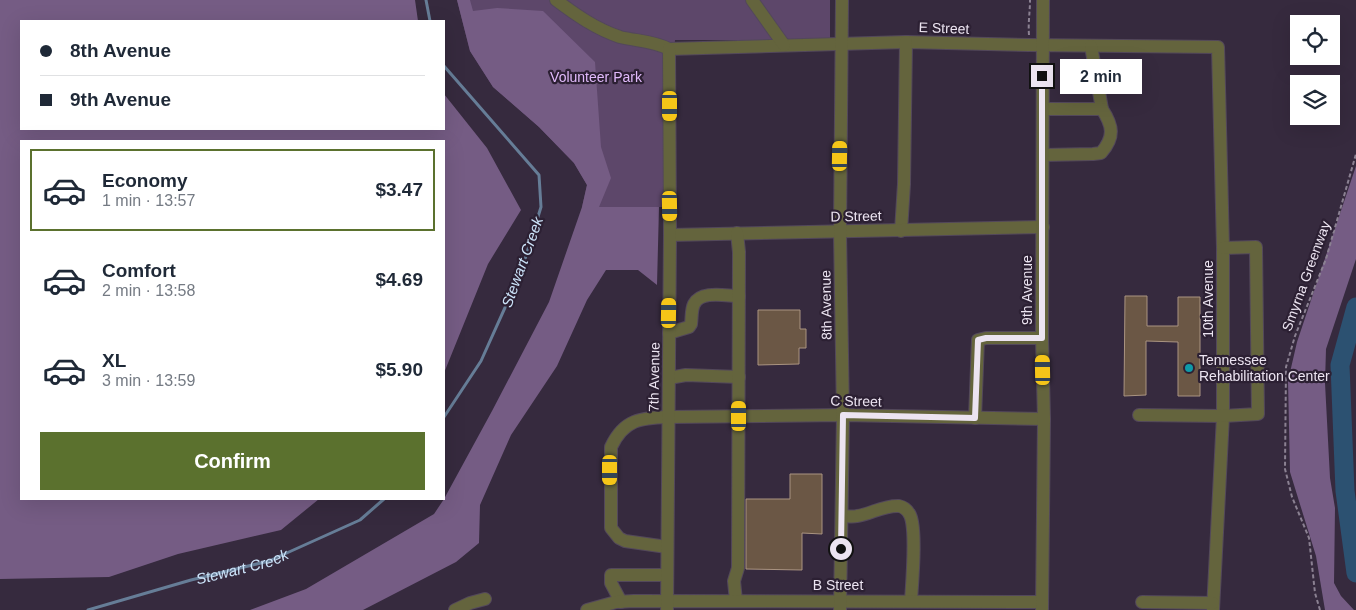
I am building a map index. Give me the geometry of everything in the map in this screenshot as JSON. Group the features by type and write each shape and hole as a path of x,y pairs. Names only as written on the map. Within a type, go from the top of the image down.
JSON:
{"street":[{"path":"556,0 582,20 620,36 661,44 669,49"},
{"path":"752,0 784,45"},
{"name":"8th Avenue","path":"840,605 843,415 840,232 842,0"},
{"name":"9th Avenue","path":"1042,606 1044,419 1042,338 1043,0"},
{"path":"901,230 904,184 906,42"},
{"name":"E Street","path":"669,49 906,42 1218,47"},
{"path":"1042,155 1101,153 1111,139 1108,118 1102,109 1091,46"},
{"name":"10th Avenue","path":"1213,606 1223,416 1223,248 1218,47"},
{"name":"7th Avenue","path":"666,606 670,235 669,49"},
{"path":"1042,109 1102,109"},
{"name":"D Street","path":"670,235 1043,228"},
{"path":"736,601 734,581 738,568 739,416 739,252 737,234"},
{"path":"1139,415 1223,416 1258,414 1256,247 1223,248"},
{"path":"669,333 688,327 694,304 707,295 739,296"},
{"path":"975,418 978,340 986,338 1042,338"},
{"path":"669,378 686,376 739,377"},
{"name":"C Street","path":"667,547 625,541 619,538 611,528 610,454 614,440 625,426 633,421 642,418 668,417 843,415 1044,419"},
{"path":"842,516 858,516 880,508 899,506 906,509 910,514 913,536 911,601"},
{"path":"620,602 611,584 611,575 667,575"},
{"path":"455,610 470,603 485,601"},
{"name":"B Street","path":"587,610 620,602 634,601 666,606 736,601 873,605 911,601 990,606 1042,606"},
{"path":"1142,602 1213,606"}],"path":[{"path":"1029,45 1028,18 1030,0"},
{"name":"Smyrna Greenway","path":"1320,610 1315,593 1309,538 1292,497 1286,469 1286,368 1295,336 1326,258 1356,154"}],"green space":[{"path":"0,0 415,0 418,20 20,20 20,130 445,130 445,95 487,148 521,210 488,264 445,371 445,140 20,140 20,500 318,500 281,530 178,554 109,577 0,579"},
{"name":"Volunteer Park","path":"457,0 830,0 830,38 817,40 675,40 673,66 673,207 582,207 587,185 574,163 539,127 493,87 470,51"},
{"path":"457,0 470,0 473,11 497,8 543,11 595,62 601,147 611,178 599,207 659,207 657,285 638,270 606,270 587,300 557,366 511,435 480,505 479,543 456,562 363,610 250,610 306,589 434,514 445,500 549,302 582,207 587,185 574,163 539,127 493,87 470,51"},
{"path":"1356,166 1356,259 1326,349 1325,383 1330,478 1335,508 1334,583 1341,596 1354,610 1325,610 1316,556 1290,472 1288,381 1297,342"}],"building":[{"name":"Tennessee Rehabilitation Center","path":"1125,296 1147,296 1147,326 1178,326 1178,297 1200,297 1200,396 1178,396 1178,342 1146,341 1146,395 1124,396"},
{"path":"758,310 800,310 800,329 806,329 806,348 799,348 799,364 758,365"},
{"path":"790,474 822,474 822,534 802,533 802,570 746,569 746,499 790,499"}],"waterway":[{"name":"Stewart Creek","path":"426,0 430,20"},
{"name":"Stewart Creek","path":"445,67 539,175 541,207 521,272 481,361 445,415"},
{"name":"Stewart Creek","path":"1356,307 1340,365 1345,491 1356,573"},
{"name":"Stewart Creek","path":"88,610 191,580 269,561 360,520 383,500"}],"place":[{"name":"Tennessee Rehabilitation Center","path":"1189,368"}],"route":[{"path":"841,549 843,415 975,418 978,340 986,338 1042,338 1042,76"}]}
